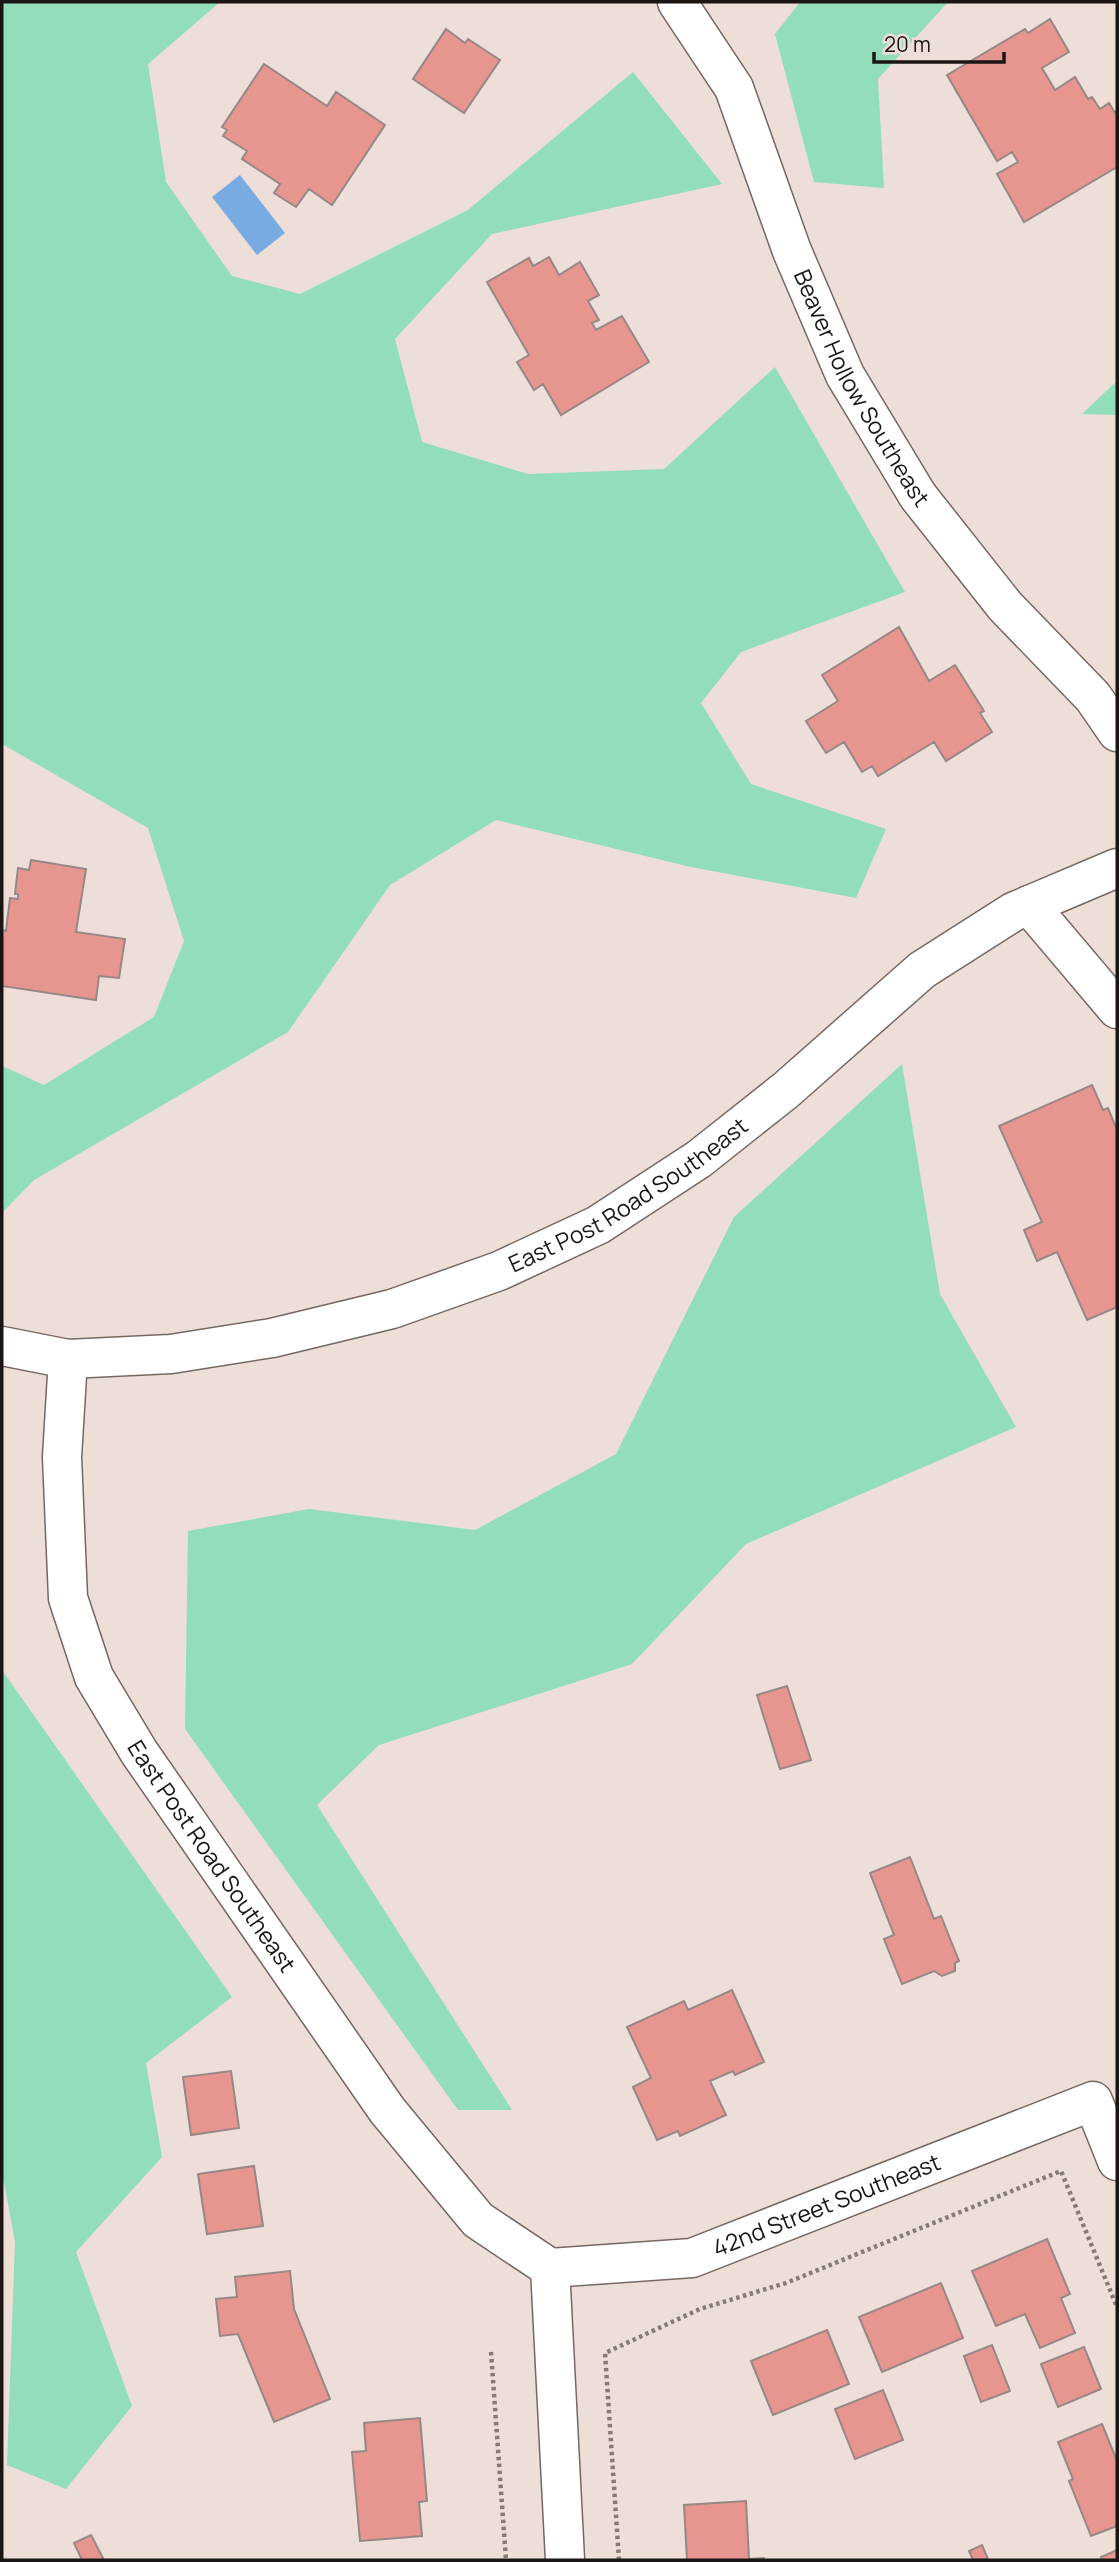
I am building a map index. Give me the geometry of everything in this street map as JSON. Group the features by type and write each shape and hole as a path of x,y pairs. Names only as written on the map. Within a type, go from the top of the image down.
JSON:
{"street":[{"name":"Beaver Hollow Southeast","path":"677,2 734,88 792,251 845,375 911,485 1005,606 1093,697 1117,732"},
{"name":"East Post Road Southeast","path":"2,1346 68,1359 171,1354 272,1338 392,1309 499,1271 598,1225 699,1159 786,1090 922,970 1013,912 1117,868"},
{"path":"1029,905 1117,1009"},
{"name":"East Post Road Southeast","path":"68,1359 62,1457 68,1598 94,1677 139,1752 387,2110 478,2220 550,2268"},
{"name":"42nd Street Southeast","path":"550,2268 692,2258 1093,2101 1117,2161"},
{"path":"550,2268 565,2560"}],"path":[{"path":"619,2560 605,2353 701,2309 786,2283 1061,2171 1117,2307"},
{"path":"491,2352 506,2560"}],"green space":[{"path":"2,2 220,2 148,64 166,182 232,276 300,294 468,210 633,72 722,184 492,234 395,339 422,442 528,474 664,469 775,367 905,592 741,652 701,703 751,784 886,829 856,898 691,867 496,820 390,885 288,1032 34,1180 2,1213 2,1066 44,1085 154,1017 184,941 148,828 2,744"},
{"path":"800,2 948,2 878,79 884,188 814,182 775,34"},
{"path":"1117,381 1117,415 1082,414"},
{"path":"902,1064 940,1294 1016,1427 746,1544 632,1664 379,1745 317,1805 512,2110 458,2110 185,1729 188,1531 309,1509 475,1530 616,1454 734,1217"},
{"path":"2,1670 232,1997 146,2063 162,2157 76,2252 132,2406 66,2489 7,2465 15,2242 2,2171"}],"water":[{"path":"240,175 285,233 257,255 212,197"}],"building":[{"path":"1050,19 1069,52 1042,68 1055,90 1075,77 1088,99 1092,97 1100,109 1109,103 1115,113 1117,111 1117,167 1024,222 997,174 1018,162 1012,152 997,161 947,75 1025,29 1028,33"},
{"path":"446,29 465,43 468,39 500,60 464,113 413,79"},
{"path":"264,64 327,106 336,92 385,125 332,205 309,189 296,207 274,193 280,184 242,159 247,151 223,136 227,130 222,127"},
{"path":"549,257 559,275 580,262 599,295 588,301 599,320 592,323 596,330 622,316 649,362 561,415 543,384 534,390 517,362 529,355 487,282 529,258 533,266"},
{"path":"899,627 929,681 955,665 984,711 980,713 992,732 946,761 934,742 878,776 872,766 862,772 844,742 826,753 806,721 838,701 822,675"},
{"path":"31,860 86,869 76,932 125,939 119,978 99,976 96,1000 2,986 2,930 6,931 10,898 18,899 18,894 15,894 18,868 29,870"},
{"path":"1092,1085 1103,1110 1108,1108 1117,1130 1117,1307 1087,1320 1057,1252 1037,1261 1024,1230 1042,1222 999,1126"},
{"path":"787,1686 811,1760 780,1769 757,1695"},
{"path":"910,1857 934,1919 941,1916 959,1961 955,1963 955,1971 942,1976 934,1971 902,1984 884,1939 894,1935 870,1873"},
{"path":"732,1990 764,2062 735,2075 733,2071 710,2081 726,2115 680,2136 678,2131 657,2140 633,2087 651,2078 627,2027 684,2001 688,2010"},
{"path":"231,2071 239,2128 191,2135 183,2077"},
{"path":"254,2166 263,2226 207,2234 198,2174"},
{"path":"1047,2239 1070,2294 1061,2298 1075,2333 1040,2348 1025,2314 996,2326 972,2271"},
{"path":"290,2271 294,2309 330,2399 274,2422 238,2334 220,2336 216,2299 237,2297 235,2277"},
{"path":"941,2283 963,2338 882,2372 859,2317"},
{"path":"827,2330 849,2384 773,2415 751,2361"},
{"path":"992,2345 1010,2391 981,2402 964,2356"},
{"path":"1084,2347 1101,2389 1058,2407 1041,2364"},
{"path":"883,2390 903,2440 855,2459 835,2409"},
{"path":"420,2418 427,2501 419,2502 422,2536 360,2541 352,2452 366,2451 364,2423"},
{"path":"1102,2424 1117,2461 1117,2526 1091,2536 1069,2481 1073,2479 1058,2442"},
{"path":"746,2501 749,2559 764,2560 687,2560 684,2505"},
{"path":"91,2535 104,2560 82,2560 74,2543"},
{"path":"982,2545 988,2559 973,2560 969,2551"},
{"path":"1117,2550 1117,2560 1102,2560 1101,2557"}]}
